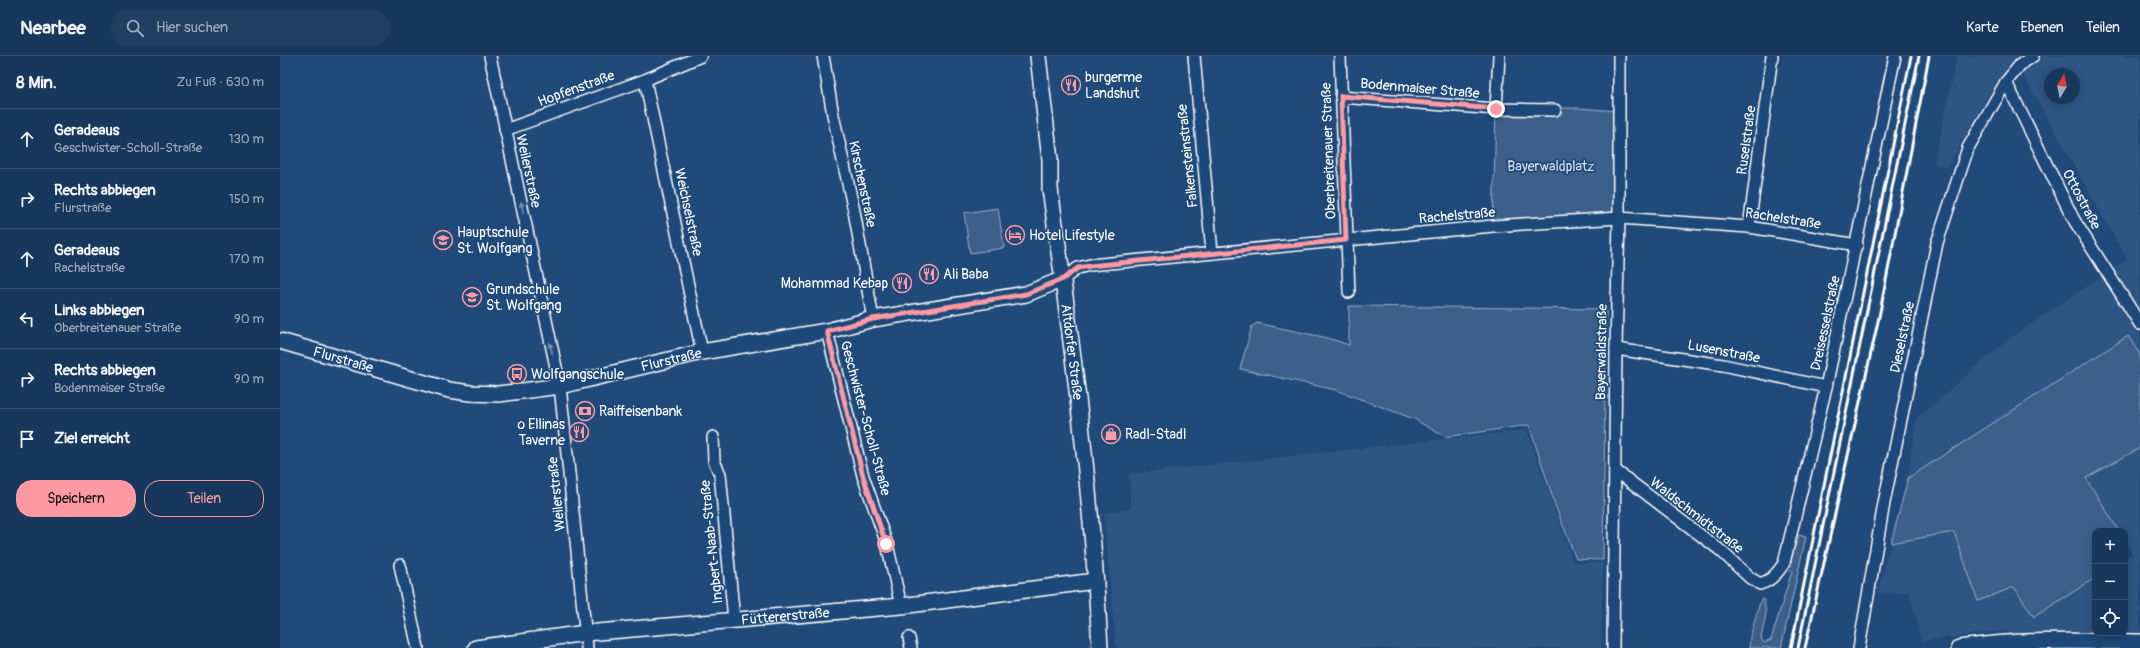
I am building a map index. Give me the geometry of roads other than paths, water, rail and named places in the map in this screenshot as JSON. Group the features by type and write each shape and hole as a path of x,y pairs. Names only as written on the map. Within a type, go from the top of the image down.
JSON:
{"street":[{"name":"Weilerstraße","path":"490,56 560,386 587,641"},
{"name":"Hopfenstraße","path":"505,130 645,80 701,56"},
{"name":"Kirschenstraße","path":"823,56 833,115 854,211 873,319"},
{"name":"Altdorfer Straße","path":"1038,56 1050,160 1050,189 1078,388 1100,648"},
{"name":"Falkensteinstraße","path":"1194,56 1212,253"},
{"name":"Oberbreitenauer Straße","path":"1340,56 1346,240 1350,292"},
{"name":"Bodenmaiser Straße","path":"1496,109 1499,56"},
{"name":"Bayerwaldstraße","path":"1613,648 1616,349 1620,218 1619,56"},
{"name":"Ruselstraße","path":"1749,227 1772,56"},
{"name":"Dreisesselstraße","path":"1760,584 1768,582 1779,571 1784,563 1826,387 1857,245 1895,56"},
{"name":"Dieselstraße","path":"1859,648 1884,503 1937,243 1968,148 2006,82 2020,65 2033,56"},
{"name":"Weichselstraße","path":"645,80 702,352"},
{"name":"Ottostraße","path":"2006,82 2074,220 2140,324"},
{"name":"Bodenmaiser Straße","path":"1341,96 1496,109 1555,110"},
{"name":"Rachelstraße","path":"1063,279 1078,268 1090,266 1493,226 1620,218 1749,227 1857,245"},
{"name":"Flurstraße","path":"280,342 449,390 470,394 499,394 560,386 702,352 827,331 873,319 1026,294 1063,279"},
{"name":"Geschwister-Scholl-Straße","path":"827,331 863,476 886,544 901,606"},
{"name":"Lusenstraße","path":"1616,349 1723,365 1826,387"},
{"name":"Ingbert-Naab-Straße","path":"713,437 714,461 720,474 734,620"},
{"name":"Waldschmidtstraße","path":"1615,470 1720,550 1750,578 1760,584"},
{"path":"400,565 418,648"},
{"name":"Füttererstraße","path":"476,648 587,641 734,620 901,606 1095,581"},
{"path":"1959,648 2011,642 2060,640 2140,642"}],"railway":[{"path":"1791,648 1911,56"},
{"path":"1798,648 1919,56"},
{"path":"1805,648 1879,317 1929,56"}],"place":[{"name":"burgerme Landshut","path":"1071,85"},
{"name":"Hotel Lifestyle","path":"1015,235"},
{"name":"Hauptschule St. Wolfgang","path":"443,240"},
{"name":"Ali Baba","path":"929,274"},
{"name":"Mohammad Kebap","path":"902,283"},
{"name":"Grundschule St. Wolfgang","path":"472,297"},
{"name":"Wolfgangschule","path":"517,374"},
{"name":"Raiffeisenbank","path":"585,411"},
{"name":"o Ellinas Taverne","path":"579,432"},
{"name":"Radl-Stadl","path":"1111,434"}],"park label":[{"name":"Bayerwaldplatz","path":"1551,166"}]}
